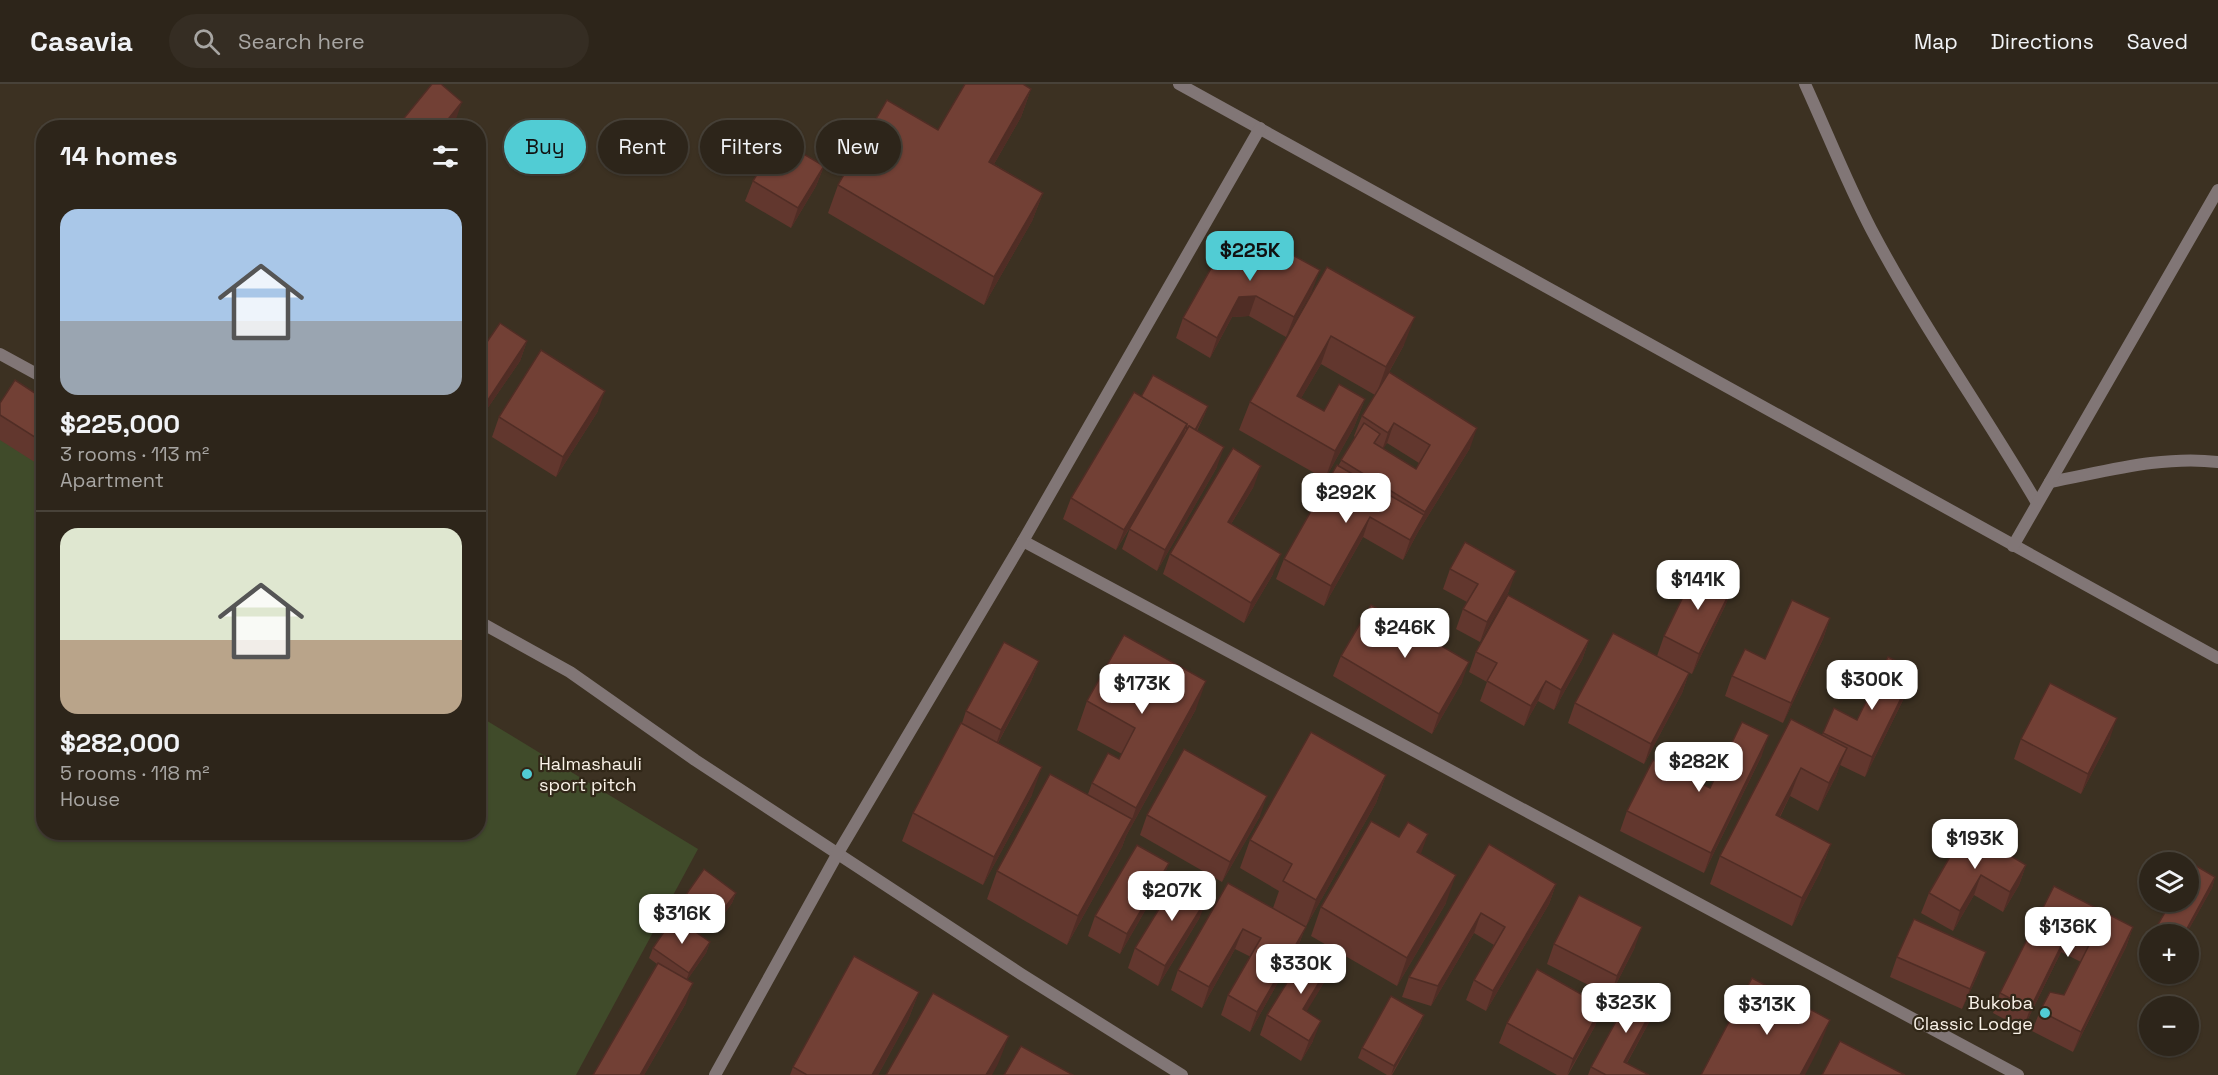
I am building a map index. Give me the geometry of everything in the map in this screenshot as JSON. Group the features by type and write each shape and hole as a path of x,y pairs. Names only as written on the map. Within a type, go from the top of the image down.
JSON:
{"street":[{"path":"1179,84 2218,658"},
{"path":"1805,84 1871,228 1952,369 1996,433 2037,503"},
{"path":"715,1075 838,854 1023,542 1260,128"},
{"path":"2013,546 2218,190"},
{"path":"0,354 36,374"},
{"path":"2050,482 2180,460 2218,462"},
{"path":"1023,542 2018,1075"},
{"path":"486,625 570,672 695,760 1021,974 1182,1075"}],"green space":[{"name":"Halmashauli sport pitch","path":"0,426 36,449 36,840 486,840 486,720 698,849 576,1075 0,1075"}],"building":[{"path":"432,84 441,84 462,102 447,120 403,120"},
{"path":"965,84 1023,84 1031,89 989,162 1043,193 994,277 838,185 844,174 901,174 901,120 875,120 887,100 938,130"},
{"path":"804,154 816,161 816,174 819,174 798,208 753,181 757,174 804,174"},
{"path":"1254,234 1320,270 1294,317 1256,296 1239,297 1217,338 1183,318 1222,249"},
{"path":"1327,267 1415,317 1386,367 1331,336 1297,396 1324,411 1339,384 1365,399 1335,451 1250,402"},
{"path":"500,323 527,341 486,403 486,343"},
{"path":"541,350 605,391 563,457 499,417"},
{"path":"1389,372 1477,428 1425,512 1341,460 1364,423 1380,434 1374,443 1416,469 1430,445 1394,423 1388,433 1362,416"},
{"path":"1153,375 1208,406 1195,430 1189,426 1187,429 1187,424 1141,397"},
{"path":"15,380 36,394 36,438 0,415 0,403"},
{"path":"1134,392 1187,424 1124,530 1071,498"},
{"path":"1189,426 1224,447 1165,550 1129,529"},
{"path":"1233,448 1261,466 1228,522 1281,554 1251,603 1170,554"},
{"path":"1337,465 1424,515 1410,540 1370,517 1331,586 1284,559"},
{"path":"1465,542 1516,571 1487,622 1463,609 1478,584 1450,569"},
{"path":"1697,568 1733,586 1699,654 1664,636"},
{"path":"1508,595 1589,640 1561,690 1546,681 1531,706 1487,681 1497,663 1476,652"},
{"path":"1792,600 1830,618 1791,703 1732,676 1745,649 1765,659"},
{"path":"1371,605 1469,662 1439,714 1341,656"},
{"path":"1613,633 1689,673 1651,744 1575,703"},
{"path":"1124,635 1206,681 1136,808 1092,783 1108,753 1119,759 1135,728 1087,701"},
{"path":"1004,642 1039,661 1001,730 966,711"},
{"path":"1888,657 1915,670 1872,757 1823,733 1834,708 1857,720"},
{"path":"2050,683 2117,718 2088,774 2021,739"},
{"path":"1791,719 1847,748 1829,783 1801,768 1776,815 1831,844 1802,898 1720,856"},
{"path":"1742,722 1769,735 1711,853 1627,811 1653,760 1710,788"},
{"path":"961,723 1042,767 994,857 913,813"},
{"path":"1311,732 1386,775 1316,900 1283,881 1292,864 1250,840"},
{"path":"1184,749 1267,796 1230,862 1147,815"},
{"path":"1050,774 1132,819 1078,916 997,871"},
{"path":"1371,821 1399,837 1408,822 1428,834 1417,852 1456,875 1407,958 1321,907"},
{"path":"1966,829 2026,865 2010,892 1981,875 1960,911 1929,893"},
{"path":"1489,844 1556,884 1493,991 1474,980 1505,927 1481,913 1438,986 1409,977"},
{"path":"1137,845 1169,863 1127,934 1095,916"},
{"path":"2199,868 2215,877 2199,906"},
{"path":"704,869 736,893 714,922 683,899"},
{"path":"1178,878 1208,897 1165,966 1135,948"},
{"path":"1228,883 1306,927 1257,1012 1228,995 1261,938 1243,929 1209,987 1178,970"},
{"path":"2054,886 2133,927 2081,1032 2040,1011 2050,992 2064,995 2090,943 2068,932 2030,1009 2000,993"},
{"path":"1579,895 1642,927 1617,976 1554,944"},
{"path":"2165,912 2196,912 2189,924 2158,924"},
{"path":"674,917 710,942 689,973 653,948"},
{"path":"1914,919 1986,952 1970,989 1897,957"},
{"path":"1309,947 1332,961 1303,1009 1321,1021 1309,1041 1267,1015"},
{"path":"854,956 919,992 872,1075 807,1075 793,1067"},
{"path":"658,963 693,983 640,1075 593,1075"},
{"path":"1537,969 1602,1006 1573,1059 1507,1023"},
{"path":"1752,978 1830,1020 1800,1075 1701,1075"},
{"path":"1637,983 1660,995 1624,1062 1649,1075 1606,1075 1591,1067"},
{"path":"933,993 1009,1036 986,1075 886,1075"},
{"path":"1391,996 1424,1015 1394,1066 1362,1048"},
{"path":"1840,1041 1905,1075 1822,1075"},
{"path":"1021,1046 1073,1075 1004,1075"}],"place":[{"name":"Halmashauli sport pitch","path":"527,774"},
{"name":"Bukoba Classic Lodge","path":"2045,1013"}]}
